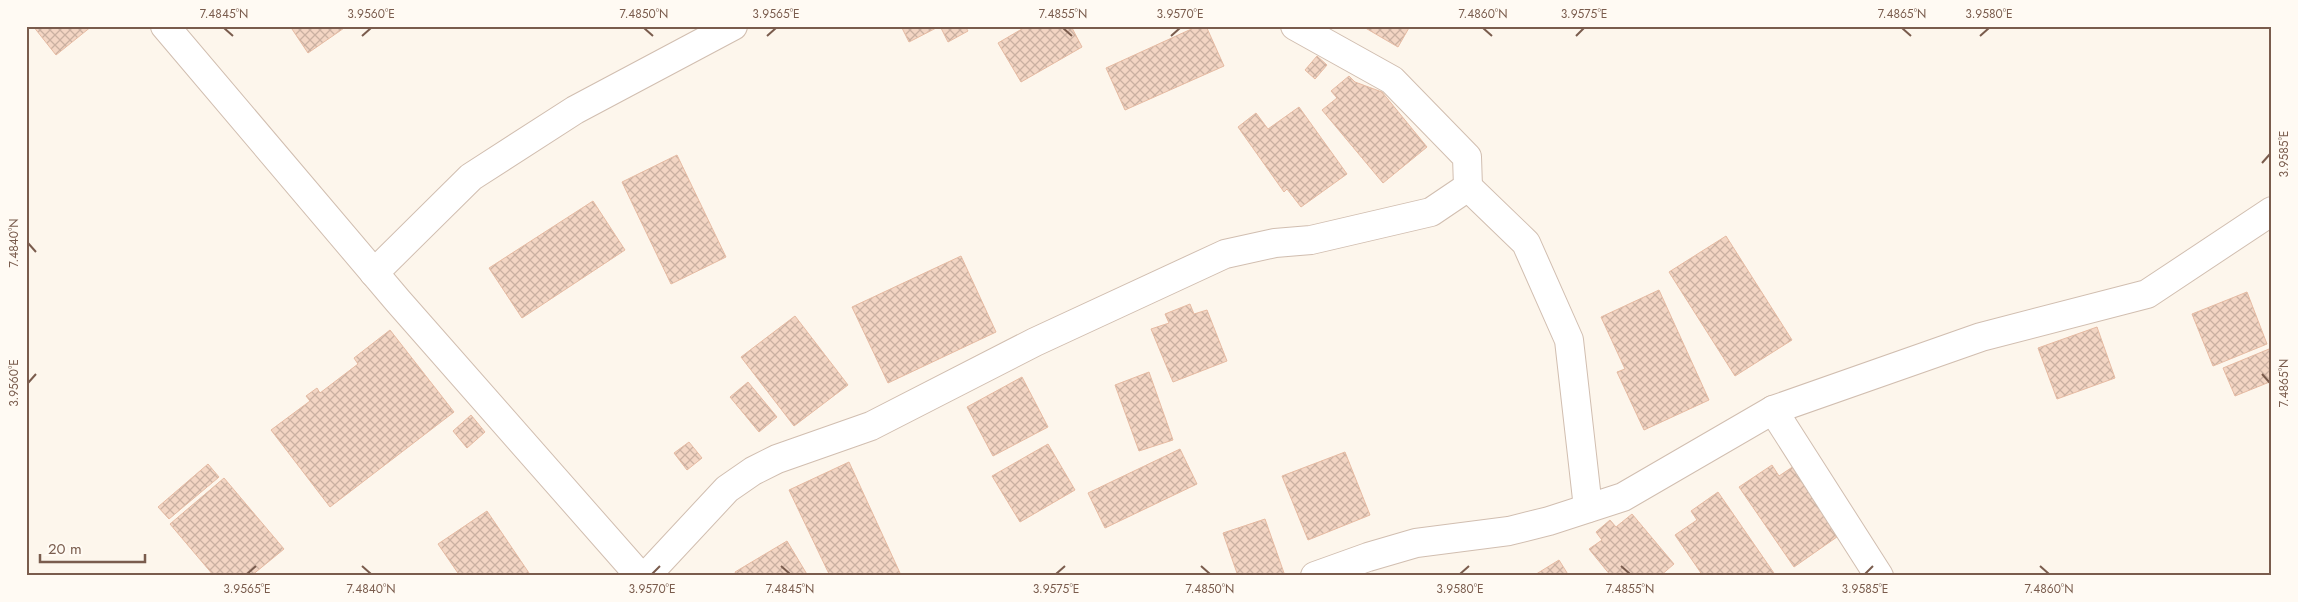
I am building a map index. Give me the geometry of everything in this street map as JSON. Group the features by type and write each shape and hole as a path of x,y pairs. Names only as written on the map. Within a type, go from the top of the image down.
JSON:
{"street":[{"path":"165,26 374,273 640,576"},
{"path":"374,273 471,176 575,110 733,26"},
{"path":"1295,26 1392,80 1467,157 1468,187 1526,243 1569,340 1588,508"},
{"path":"646,576 727,489 753,471 777,459 871,426 1035,342 1225,254 1275,243 1311,240 1431,212 1468,187"},
{"path":"1315,576 1368,557 1416,543 1509,531 1623,497 1773,410 1981,337 2147,294 2272,210"},
{"path":"1773,410 1879,576"}],"building":[{"path":"33,26 92,26 56,55"},
{"path":"290,26 347,26 308,53"},
{"path":"901,26 940,26 909,42"},
{"path":"940,26 965,26 968,31 948,42"},
{"path":"1027,26 1071,26 1082,47 1021,82 998,43"},
{"path":"1198,26 1206,26 1224,66 1125,110 1106,68"},
{"path":"1362,26 1410,26 1398,47"},
{"path":"1317,56 1327,65 1315,79 1305,70"},
{"path":"1349,76 1355,82 1382,92 1427,147 1383,183 1322,110 1337,98 1331,91"},
{"path":"1299,107 1347,174 1301,207 1287,189 1284,192 1238,127 1256,113 1268,129"},
{"path":"677,155 726,257 671,284 622,182"},
{"path":"593,201 625,250 522,318 489,268"},
{"path":"1726,236 1792,340 1735,376 1669,272"},
{"path":"961,256 996,332 888,383 852,307"},
{"path":"1659,290 1709,400 1644,430 1617,372 1625,369 1601,317"},
{"path":"2247,292 2267,344 2213,366 2192,314"},
{"path":"1190,304 1194,314 1207,310 1227,361 1173,382 1151,329 1169,323 1165,314"},
{"path":"795,316 848,385 794,426 741,357"},
{"path":"2097,327 2115,378 2057,399 2038,348"},
{"path":"390,330 454,412 330,507 271,430 310,401 306,396 317,388 320,393 358,364 354,358"},
{"path":"2269,349 2272,356 2272,381 2235,396 2223,368"},
{"path":"1149,372 1173,440 1139,451 1115,385"},
{"path":"1022,377 1048,427 993,456 967,407"},
{"path":"748,382 777,417 759,432 730,397"},
{"path":"471,415 485,432 467,448 453,431"},
{"path":"689,442 702,458 687,470 674,453"},
{"path":"1048,444 1075,490 1020,522 992,476"},
{"path":"1180,449 1197,484 1105,528 1088,493"},
{"path":"1345,452 1370,515 1308,540 1282,476"},
{"path":"849,462 900,573 893,576 830,576 789,490"},
{"path":"208,464 219,477 169,519 158,507"},
{"path":"1797,464 1844,532 1794,567 1739,487 1772,465 1779,476"},
{"path":"224,478 284,549 251,576 214,576 170,524"},
{"path":"1718,492 1776,576 1703,576 1675,535 1697,520 1691,511"},
{"path":"487,511 531,576 460,576 438,544"},
{"path":"1632,514 1674,564 1660,576 1611,576 1589,549 1602,540 1596,532 1610,520 1616,527"},
{"path":"1265,519 1284,573 1274,576 1238,576 1223,533"},
{"path":"787,541 808,576 737,576 735,572"},
{"path":"1559,560 1569,576 1533,576"}]}
